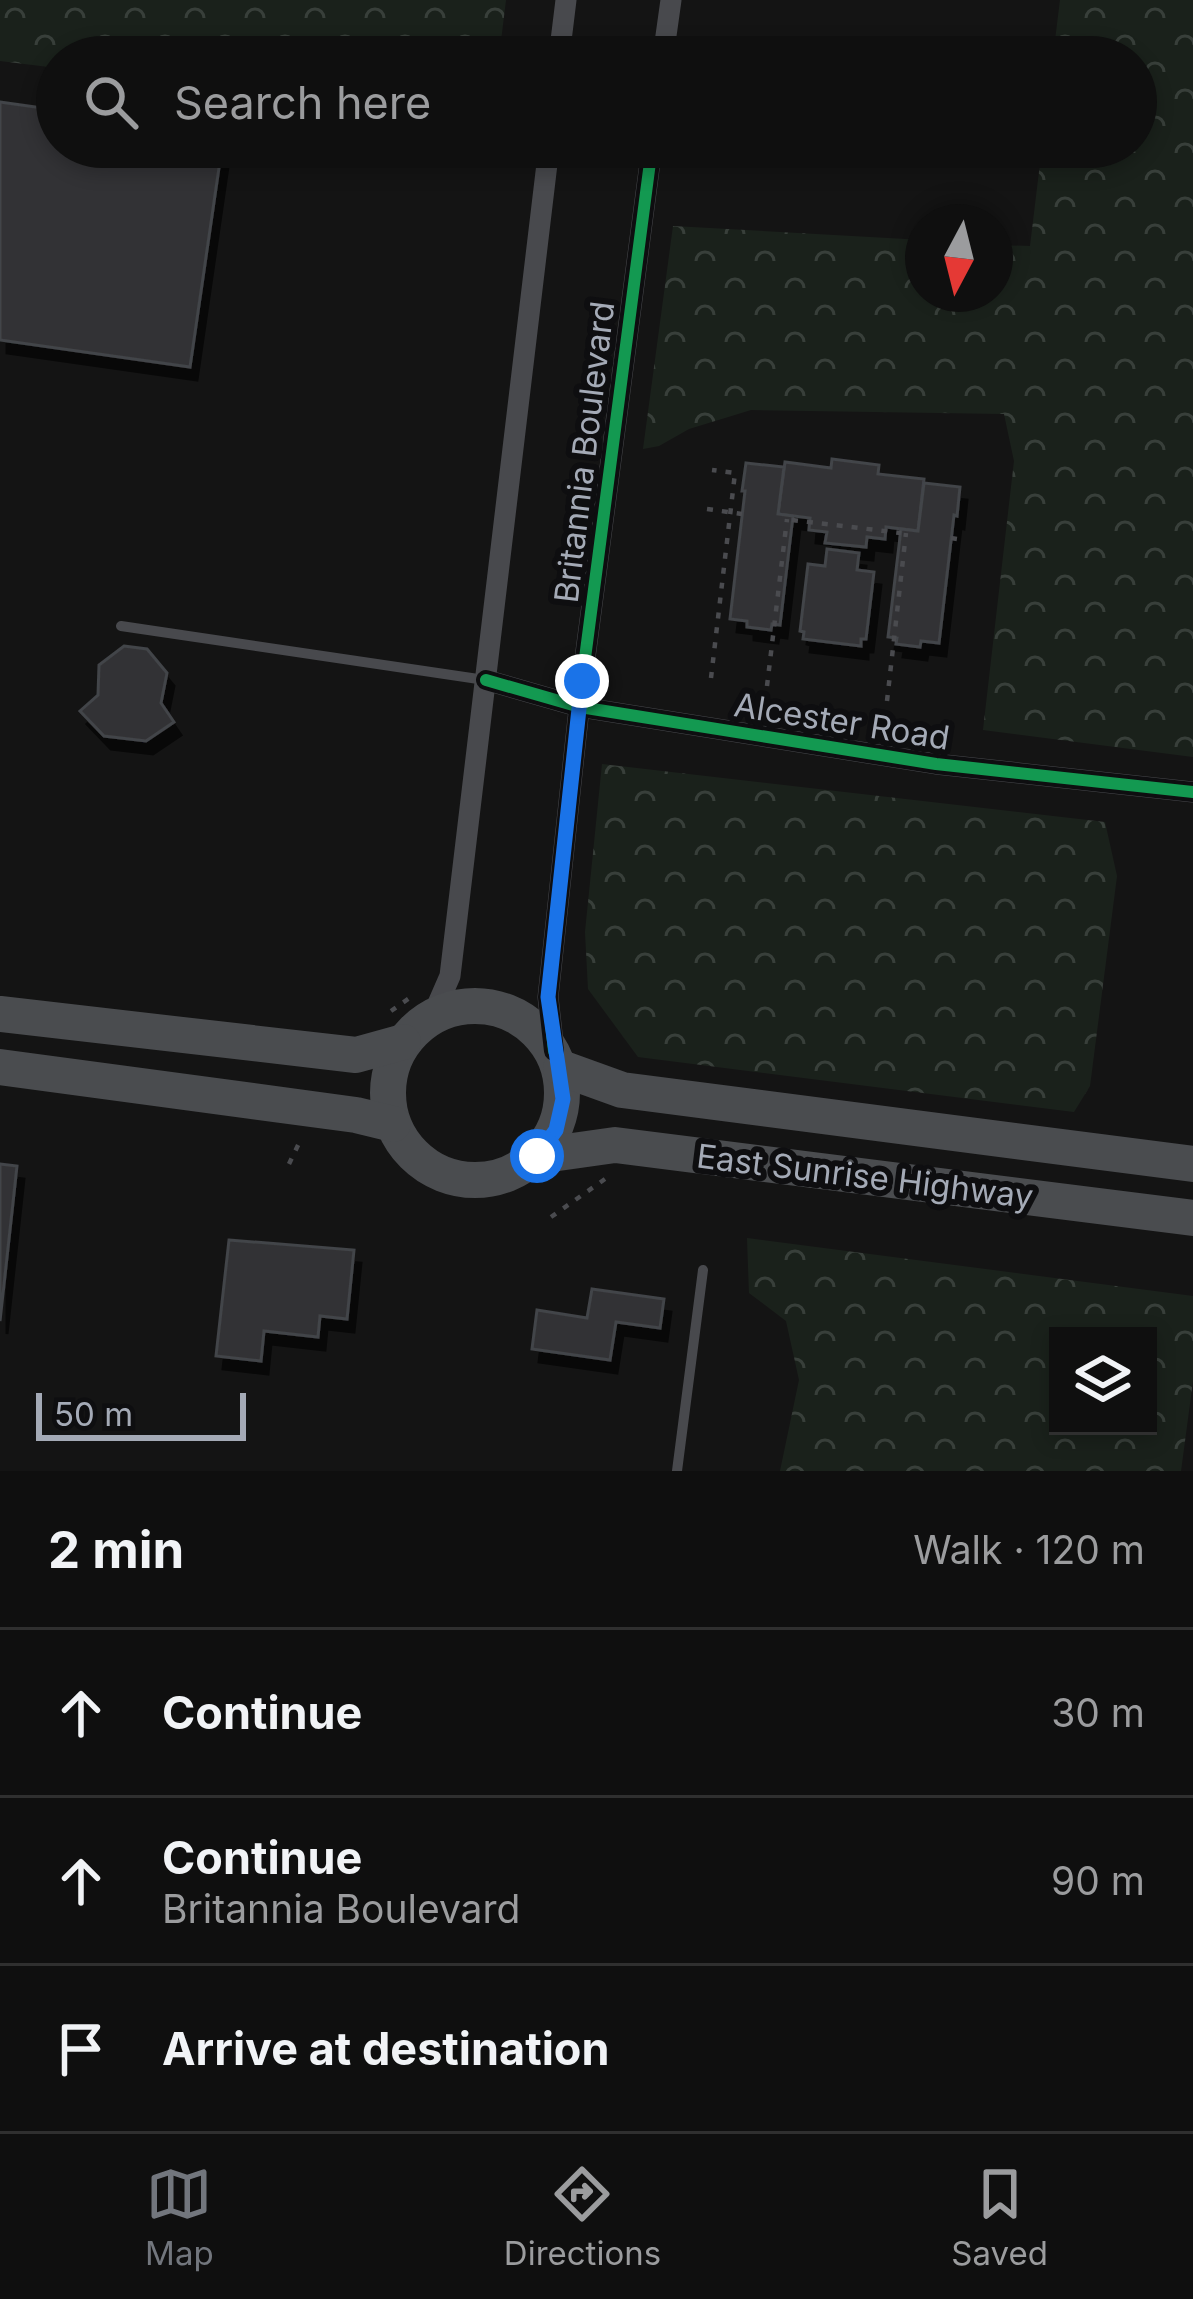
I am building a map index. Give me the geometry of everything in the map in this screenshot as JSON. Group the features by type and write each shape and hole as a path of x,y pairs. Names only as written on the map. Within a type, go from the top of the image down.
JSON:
{"main road":[{"path":"478,1004 523,1018 557,1059 563,1099 556,1130 537,1156 503,1176 465,1180 428,1166 407,1148 393,1124 387,1096 391,1067 403,1042 434,1015 478,1004"},
{"path":"0,1014 356,1055 403,1042"},
{"name":"East Sunrise Highway","path":"557,1059 622,1090 1193,1164"},
{"path":"0,1067 393,1124"},
{"name":"East Sunrise Highway","path":"537,1156 615,1144 1193,1218"}],"street":[{"path":"562,36 566,0"},
{"path":"666,36 671,0"},
{"path":"434,1015 450,976 547,168"},
{"name":"Britannia Boulevard","path":"557,1059 548,997 649,168"},
{"name":"Alcester Road","path":"487,680 580,707 936,764 1193,792"}],"lane":[{"path":"121,626 487,680"},
{"path":"676,1471 703,1270"}],"path":[{"path":"711,678 735,473 712,470"},
{"path":"707,509 742,514"},
{"path":"767,686 790,520 904,533 886,701"},
{"path":"951,538 964,540"}],"green space":[{"path":"0,0 506,0 502,36 36,36 36,65 0,61"},
{"path":"1060,0 1193,0 1193,757 983,730 1014,461 1004,414 751,410 643,449 673,226 905,239 905,312 1013,312 1013,246 1030,246 1039,168 1157,168 1157,36 1056,36"},
{"path":"602,764 1105,822 1117,876 1090,1086 1074,1112 638,1057 588,989 585,932"},
{"path":"747,1238 1193,1296 1193,1381 1181,1471 780,1471 799,1380 786,1321 749,1293"}],"building":[{"path":"0,102 36,107 36,168 219,168 190,367 0,340"},
{"path":"832,459 879,465 878,474 924,479 918,531 886,527 885,539 867,537 866,547 825,543 827,532 809,530 810,518 778,514 785,462 831,468"},
{"path":"746,463 784,467 778,514 793,516 780,625 772,624 771,630 730,619"},
{"path":"924,483 960,487 939,643 921,641 920,647 896,644 897,638 888,637 901,529 918,531"},
{"path":"827,549 859,553 857,570 874,572 866,639 861,639 861,646 803,639 800,631 808,564 825,566"},
{"path":"124,646 147,649 167,673 161,703 174,722 146,741 104,736 80,711 98,695 99,665"},
{"path":"0,1164 17,1166 0,1321"},
{"path":"229,1240 354,1250 347,1319 320,1316 318,1337 264,1331 261,1361 216,1356"},
{"path":"592,1289 664,1299 660,1328 616,1322 610,1360 532,1349 537,1310 587,1318"}],"cycle path":[{"path":"554,1051 548,997 582,681 649,168"},
{"path":"486,680 580,707 936,764 1193,792"}],"route":[{"path":"537,1156 556,1130 563,1099 548,997 582,681"}]}
